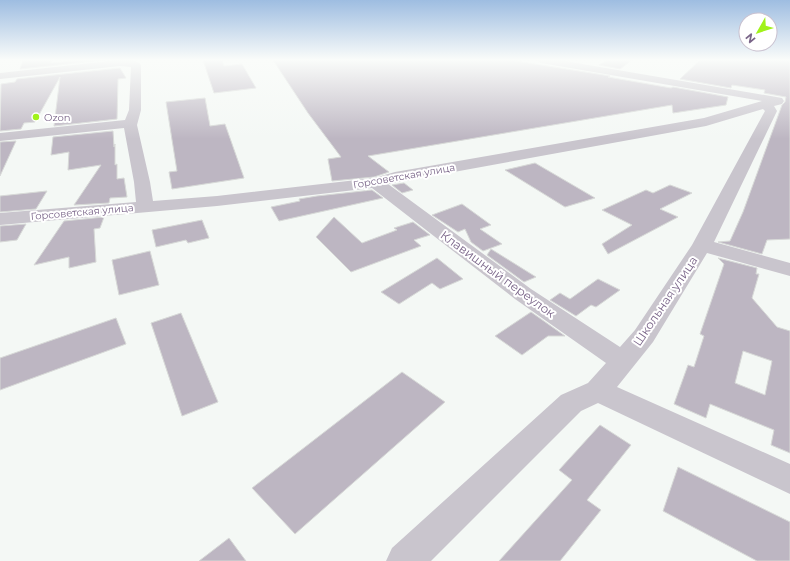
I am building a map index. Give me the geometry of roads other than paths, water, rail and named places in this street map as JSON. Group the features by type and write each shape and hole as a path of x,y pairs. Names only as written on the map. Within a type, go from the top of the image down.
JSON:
{"street":[{"path":"135,86 134,114 131,123 145,207"},
{"path":"685,86 778,103"},
{"name":"Горсоветская улица","path":"0,219 217,201 375,183 395,177 706,122 778,103"},
{"name":"Школьная улица","path":"405,561 571,402 598,391 644,336 702,245 771,111 778,103"},
{"path":"0,137 131,123"},
{"name":"Клавишный переулок","path":"375,183 523,294 622,361"},
{"path":"702,245 790,270"},
{"path":"598,391 790,479"}],"place":[{"name":"Ozon","path":"36,117"}]}
